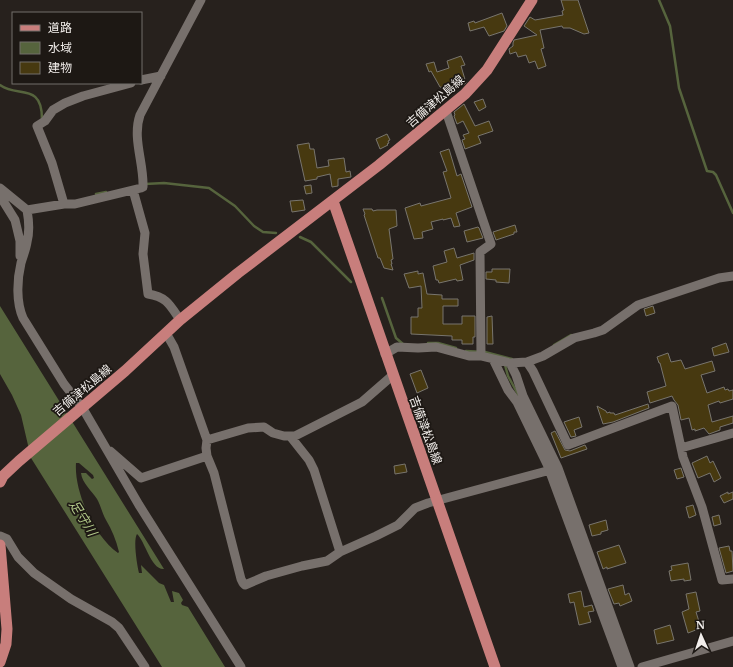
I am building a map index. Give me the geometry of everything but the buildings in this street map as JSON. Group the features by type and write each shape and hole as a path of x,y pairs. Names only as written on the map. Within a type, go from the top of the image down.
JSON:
{"main road":[{"name":"吉備津松島線","path":"1,478 125,371 180,320 446,111 471,88 487,70 532,0"},
{"name":"吉備津松島線","path":"333,201 495,667"},
{"path":"0,545 7,629 6,644 0,662"}],"street":[{"path":"27,210 64,204 74,204 133,190 143,184 136,125 202,0"},
{"path":"142,80 161,76"},
{"path":"64,204 52,163 37,126 53,110 65,103 83,96 127,84"},
{"path":"446,111 491,244 480,252 481,353"},
{"path":"0,188 27,210 29,221 28,241 21,264"},
{"path":"133,190 145,233 143,254 148,294 157,295 169,303 180,320"},
{"path":"0,196 15,220 20,240 21,264 18,294 20,311 79,410 104,446 170,556 241,667"},
{"path":"385,354 398,347 418,348 436,346 469,356 481,353 503,361 527,362 543,356 574,338 603,330 638,305 719,278 733,276"},
{"path":"166,333 174,347 207,440 207,456 214,473 230,539 243,583 245,585 266,576 306,564 327,561 340,552 376,536 398,524 415,508 437,500 554,469"},
{"path":"503,361 516,375 523,396 554,469 630,667"},
{"path":"503,361 508,390 517,402 554,469 622,667"},
{"path":"527,362 533,371 568,445 672,406 683,457 702,507 722,580 733,579"},
{"path":"207,440 248,428 264,428 272,433 284,436 290,436 303,432 362,402 393,375"},
{"path":"681,448 733,433"},
{"path":"290,436 309,460 314,470 340,552"},
{"path":"104,446 141,478 207,456"},
{"path":"0,536 7,539 18,557 34,573 71,599 112,622 119,628 145,667"},
{"path":"642,667 733,641"}],"water":[{"name":"足守川","path":"0,306 164,569 155,565 137,534 135,547 139,573 142,573 141,565 159,583 164,585 171,602 174,602 172,591 179,593 183,600 181,603 182,605 188,607 225,667 162,667 31,458 21,415 0,374","holes":["76,463 79,463 93,475 94,478 92,479 86,473 81,473 85,484 95,496 105,517 115,539 118,553 101,536 87,512 78,487"]}],"waterway":[{"path":"659,0 670,26 679,88 707,171 713,172 716,175 733,213"},
{"path":"0,85 7,89 33,95 38,100 41,107 42,119"},
{"path":"145,184 164,183 209,188 235,206 254,226 263,232 276,233"},
{"path":"96,194 106,192"},
{"path":"300,237 311,242 351,282"},
{"path":"382,298 396,338 403,344"},
{"path":"554,345 571,335"},
{"path":"428,343 438,343 456,348"},
{"path":"466,351 485,352 512,359"},
{"path":"505,365 508,376 519,396"}]}
